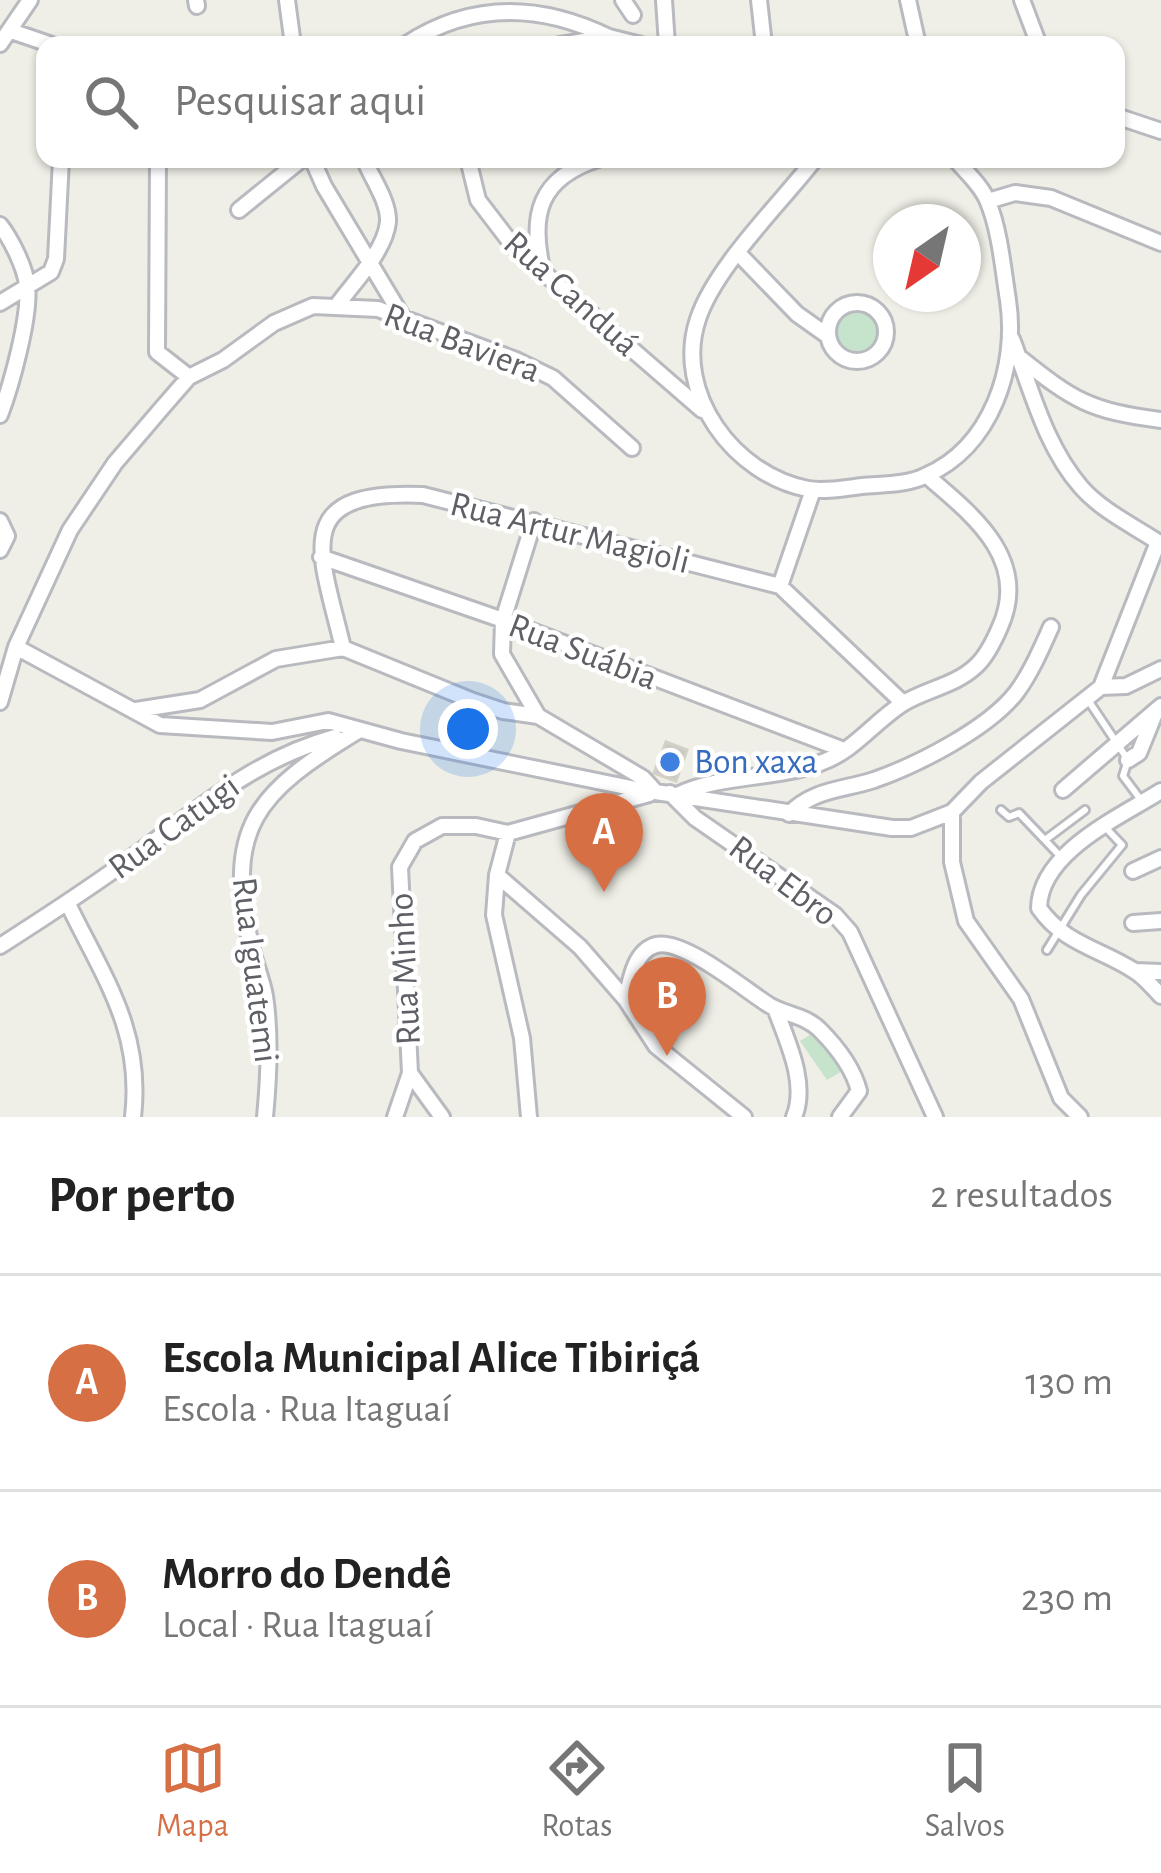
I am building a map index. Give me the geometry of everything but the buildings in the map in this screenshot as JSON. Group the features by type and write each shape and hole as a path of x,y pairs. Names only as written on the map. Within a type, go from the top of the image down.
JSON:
{"street":[{"path":"0,44 30,0"},
{"path":"286,0 292,36"},
{"path":"623,0 633,15"},
{"path":"664,0 666,36"},
{"path":"759,0 763,36"},
{"path":"908,0 916,36"},
{"path":"1022,0 1036,36"},
{"path":"422,36 452,20 503,10 557,16 606,36"},
{"path":"11,31 36,40"},
{"path":"1125,119 1161,131"},
{"path":"0,304 50,272 56,260 61,168"},
{"path":"158,168 157,352 189,377"},
{"path":"239,210 291,168"},
{"path":"316,168 403,318"},
{"name":"Rua Baviera","path":"338,304 388,222 368,168"},
{"name":"Rua Canduá","path":"469,168 488,217 543,272 703,410 756,465 781,480 813,490"},
{"path":"543,272 538,229 548,189 576,168"},
{"path":"703,410 691,365 696,324 716,280 808,168"},
{"path":"16,647 160,725 272,732 328,722 665,792 892,828 929,823 952,812 1101,687 1160,542 1082,488 1043,422 1012,339 988,201 962,168"},
{"path":"988,201 1016,194 1051,198 1161,243"},
{"path":"0,225 31,283 0,415"},
{"path":"739,254 846,359 866,359 882,347 886,327 876,310 857,302 838,309 827,336"},
{"name":"Rua Baviera","path":"0,702 4,658 16,647 70,530 98,486 189,377 302,309 320,303 378,309 516,360 553,378 632,448"},
{"path":"780,586 813,490 927,476 971,441 985,422 1004,380 1012,339"},
{"path":"1019,357 1069,398 1112,414 1161,420"},
{"path":"530,1117 522,1038 494,915 496,875 508,833 713,781 769,777 825,762 903,703 962,677 979,664 1007,613 1011,587 1006,562 992,538 927,476"},
{"name":"Rua Artur Magioli","path":"321,557 326,525 334,514 371,494 423,496 534,521 780,586 903,703"},
{"path":"0,521 7,536 0,550"},
{"path":"534,521 503,620 504,661 538,716"},
{"path":"321,557 343,648"},
{"name":"Rua Suábia","path":"321,557 503,620 844,750"},
{"path":"788,814 808,798 873,780 909,764 996,712 1015,694 1052,627"},
{"path":"136,710 200,700 276,659 343,648 503,711 538,716"},
{"path":"1101,687 1126,686 1161,669"},
{"path":"1063,790 1158,708"},
{"path":"1128,760 1139,754 1158,708"},
{"name":"Rua Ebro","path":"538,716 665,792 836,915 850,932 935,1117"},
{"name":"Rua Catugi","path":"0,946 68,904 256,767 291,749 358,731"},
{"name":"Rua Iguatemi","path":"266,1117 269,1035 248,922 243,847 264,805 284,782 358,731"},
{"path":"1161,791 1078,842 1044,884 1039,908 1059,930 1099,956 1135,970 1161,972"},
{"path":"952,812 952,862 966,921 1021,999 1061,1098 1080,1117"},
{"path":"929,823 952,862"},
{"name":"Rua Minho","path":"442,1117 410,1073 400,867 415,841 442,826 508,833"},
{"path":"1133,871 1161,858"},
{"path":"496,875 580,946 626,1000 656,1046 744,1117"},
{"path":"68,904 131,1038 136,1076 133,1117"},
{"path":"1133,923 1161,921"},
{"path":"626,1000 638,959 658,944 689,953 775,1008 815,1025 855,1077 859,1091 840,1117"},
{"path":"1135,970 1161,996"},
{"path":"775,1008 797,1076 800,1098 794,1117"},
{"path":"395,1117 410,1073"}],"lane":[{"path":"1087,699 1128,760 1123,776 1143,802"},
{"path":"1045,840 1085,810"},
{"path":"1000,811 1009,817 1019,814 1045,840 1059,866"},
{"path":"1046,950 1122,845 1104,826"}],"green space":[{"path":"857,306 875,314 883,332 875,350 857,358 839,350 831,332 839,314"},
{"path":"816,1031 844,1070 827,1080 800,1041"}],"place":[{"name":"Bon xaxa","path":"670,762"},
{"name":"Escola Municipal Alice Tibiriçá","path":"604,892"},
{"name":"Morro do Dendê","path":"667,1056"}]}
